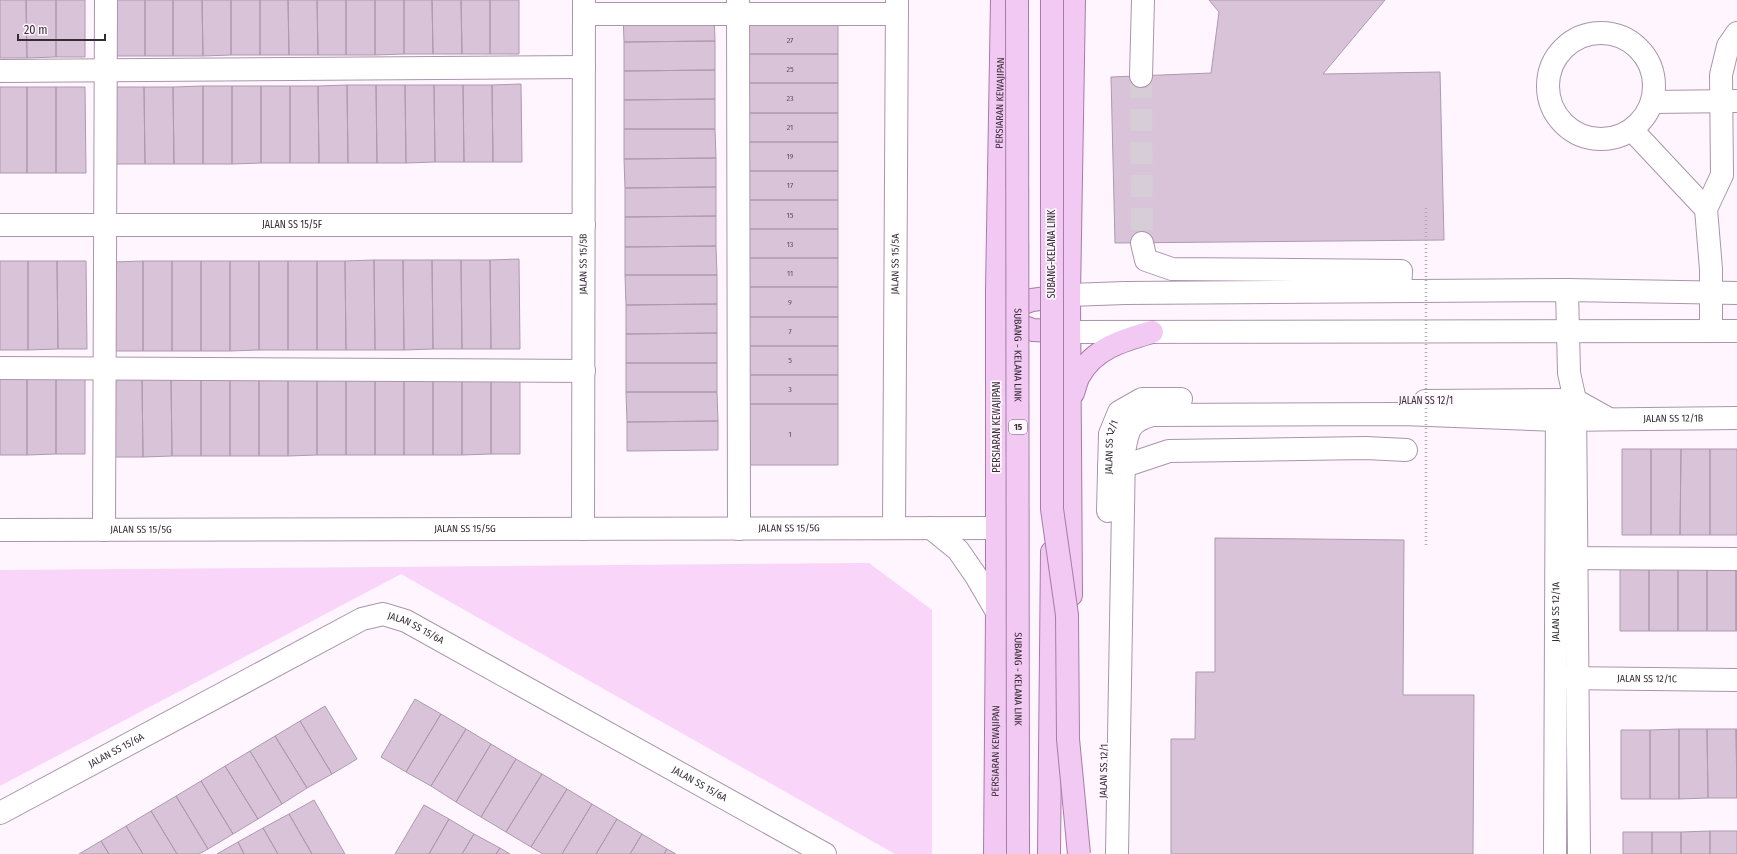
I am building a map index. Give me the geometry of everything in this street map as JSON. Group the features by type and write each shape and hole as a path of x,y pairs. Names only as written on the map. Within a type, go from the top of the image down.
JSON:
{"main road":[{"name":"PERSIARAN KEWAJIPAN","path":"995,854 997,290 1002,0"},
{"name":"SUBANG - KELANA LINK","path":"1018,0 1018,854"},
{"name":"SUBANG-KELANA LINK","path":"1052,0 1052,509"},
{"path":"1072,854 1069,295 1074,0"},
{"path":"997,290 1001,303 1016,324 1033,330 1069,332"},
{"path":"996,693 1009,632 1009,331 1014,306 1032,300 1069,295"},
{"path":"1070,400 1079,376 1094,356 1117,342 1152,332"},
{"path":"1049,854 1052,509"},
{"path":"1052,509 1067,615 1068,739 1079,854"}],"street":[{"path":"104,530 106,0"},
{"path":"1140,76 1143,0"},
{"path":"584,7 897,7"},
{"name":"JALAN SS 15/5B","path":"583,529 584,7"},
{"path":"738,7 738,529"},
{"name":"JALAN SS 15/5A","path":"894,528 897,7"},
{"path":"1593,33 1611,33 1628,40 1642,51 1651,67 1655,84 1652,102 1644,118 1632,130 1616,137 1599,139 1582,136 1567,127 1559,119 1549,98 1548,81 1552,65 1562,50 1576,39 1593,33"},
{"path":"1711,330 1712,293 1706,209 1722,175 1729,101 1721,75 1728,46 1737,33"},
{"path":"0,70 584,67"},
{"path":"1652,102 1729,101"},
{"path":"1632,130 1706,209"},
{"name":"JALAN SS 15/5F","path":"0,225 584,225"},
{"path":"1142,243 1146,260 1172,269 1401,271 1400,291"},
{"path":"1069,295 1124,293 1567,290 1737,293"},
{"name":"JALAN SS 12/1A","path":"1555,854 1556,678 1566,558 1566,410 1569,373 1567,290"},
{"path":"1069,332 1737,331"},
{"path":"0,368 584,371"},
{"name":"JALAN SS 12/1","path":"1117,854 1116,466 1110,434 1119,412 1142,399 1566,410"},
{"name":"JALAN SS 12/1B","path":"1566,410 1609,419 1737,418"},
{"path":"1116,466 1169,451 1366,448 1406,450"},
{"name":"JALAN SS 12/1","path":"1103,854 1116,466"},
{"path":"931,528 958,550 976,576 997,612"},
{"name":"JALAN SS 15/5G","path":"0,530 997,528"},
{"path":"1566,558 1737,559"},
{"name":"JALAN SS 12/1A","path":"1566,558 1577,679 1579,854"},
{"name":"JALAN SS 15/6A","path":"0,814 362,619 383,614 406,621 825,854"},
{"name":"JALAN SS 12/1C","path":"1556,678 1737,680"}],"path":[{"path":"1426,208 1426,548"}],"shaded area":[{"path":"869,563 932,610 932,854 895,854 401,574 0,786 0,570"}],"building":[{"path":"0,0 26,0 27,58 0,58"},
{"path":"26,0 56,0 56,57 27,58"},
{"path":"56,0 85,0 85,57 56,57"},
{"path":"116,0 145,0 145,56 116,56"},
{"path":"145,0 173,0 173,56 145,56"},
{"path":"173,0 202,0 203,56 173,56"},
{"path":"202,0 231,0 231,55 203,56"},
{"path":"231,0 260,0 260,55 231,55"},
{"path":"260,0 288,0 289,55 260,55"},
{"path":"288,0 317,0 318,55 289,55"},
{"path":"317,0 346,0 346,55 318,55"},
{"path":"346,0 375,0 375,55 346,55"},
{"path":"375,0 404,0 404,54 375,55"},
{"path":"404,0 432,0 433,54 404,54"},
{"path":"432,0 461,0 462,54 433,54"},
{"path":"461,0 490,0 490,54 462,54"},
{"path":"490,0 519,0 519,54 490,54"},
{"path":"1209,0 1385,0 1323,74 1440,72 1444,240 1115,243 1111,77 1211,73 1219,12"},
{"path":"714,12 715,41 624,42 623,13"},
{"path":"742,25 838,25 838,54 742,54"},
{"path":"715,41 715,70 624,71 624,42"},
{"path":"742,54 838,54 838,83 742,83"},
{"path":"715,70 715,99 624,100 624,71"},
{"path":"742,83 838,83 838,113 742,113"},
{"path":"521,84 522,162 493,162 492,85"},
{"path":"347,85 348,163 319,163 318,86"},
{"path":"347,85 376,85 377,163 348,163"},
{"path":"376,85 405,85 406,163 377,163"},
{"path":"405,85 434,85 435,162 406,163"},
{"path":"434,85 463,85 464,162 435,162"},
{"path":"463,85 492,85 493,162 464,162"},
{"path":"203,86 203,164 174,164 173,87"},
{"path":"203,86 232,86 232,164 203,164"},
{"path":"232,86 261,86 261,163 232,164"},
{"path":"261,86 290,86 290,163 261,163"},
{"path":"290,86 318,86 319,163 290,163"},
{"path":"0,87 27,87 27,173 0,173"},
{"path":"27,87 56,87 56,173 27,173"},
{"path":"56,87 85,87 86,173 56,173"},
{"path":"115,87 144,87 145,164 116,164"},
{"path":"144,87 173,87 174,164 145,164"},
{"path":"715,99 715,129 624,129 624,100"},
{"path":"742,113 838,113 838,142 742,142"},
{"path":"624,129 715,129 716,158 624,159"},
{"path":"742,142 838,142 838,171 742,171"},
{"path":"716,158 716,187 625,188 624,159"},
{"path":"742,171 838,171 838,200 742,200"},
{"path":"716,187 716,216 625,217 625,188"},
{"path":"742,200 838,200 838,229 742,229"},
{"path":"716,216 716,246 625,247 625,217"},
{"path":"742,229 838,229 838,258 742,258"},
{"path":"716,246 717,275 625,275 625,247"},
{"path":"742,258 838,258 838,287 742,287"},
{"path":"519,259 520,349 491,349 490,260"},
{"path":"374,260 375,350 346,350 345,261"},
{"path":"374,260 403,260 404,350 375,350"},
{"path":"403,260 432,260 433,349 404,350"},
{"path":"432,260 461,260 462,349 433,349"},
{"path":"461,260 490,260 491,349 462,349"},
{"path":"0,261 28,261 28,350 0,350"},
{"path":"28,261 57,261 58,349 28,350"},
{"path":"57,261 86,261 87,349 58,349"},
{"path":"143,261 143,351 114,351 114,262"},
{"path":"143,261 172,261 172,351 143,351"},
{"path":"172,261 201,261 201,351 172,351"},
{"path":"201,261 230,261 230,351 201,351"},
{"path":"230,261 259,261 259,350 230,351"},
{"path":"259,261 288,261 288,350 259,350"},
{"path":"288,261 317,261 317,350 288,350"},
{"path":"317,261 345,261 346,350 317,350"},
{"path":"625,275 717,275 717,304 626,305"},
{"path":"742,287 838,287 838,317 742,317"},
{"path":"717,304 717,333 626,334 626,305"},
{"path":"742,317 838,317 838,346 742,346"},
{"path":"717,333 717,363 626,363 626,334"},
{"path":"742,346 838,346 838,375 742,375"},
{"path":"626,363 717,363 717,392 626,392"},
{"path":"742,375 838,375 838,404 742,404"},
{"path":"520,376 520,454 491,454 491,377"},
{"path":"288,377 288,456 259,456 259,378"},
{"path":"288,377 317,377 317,455 288,456"},
{"path":"317,377 346,377 346,455 317,455"},
{"path":"346,377 375,377 375,455 346,455"},
{"path":"375,377 404,377 404,455 375,455"},
{"path":"404,377 433,377 433,455 404,455"},
{"path":"433,377 462,377 462,455 433,455"},
{"path":"462,377 491,377 491,454 462,455"},
{"path":"27,378 27,455 0,455 0,379"},
{"path":"27,378 56,378 56,454 27,455"},
{"path":"56,378 85,378 85,454 56,454"},
{"path":"113,378 142,378 143,457 114,457"},
{"path":"142,378 171,378 172,456 143,457"},
{"path":"171,378 201,378 201,456 172,456"},
{"path":"201,378 230,378 230,456 201,456"},
{"path":"230,378 259,378 259,456 230,456"},
{"path":"626,392 717,392 718,421 627,422"},
{"path":"742,404 838,404 838,465 742,465"},
{"path":"718,421 718,450 627,451 627,422"},
{"path":"1622,449 1651,449 1651,535 1622,535"},
{"path":"1651,449 1681,449 1680,535 1651,535"},
{"path":"1681,449 1710,449 1710,535 1680,535"},
{"path":"1710,449 1737,449 1737,535 1710,535"},
{"path":"1215,538 1404,540 1403,695 1474,695 1473,854 1171,854 1171,739 1195,739 1196,672 1215,672"},
{"path":"1620,561 1649,561 1649,631 1620,631"},
{"path":"1649,561 1678,561 1678,631 1649,631"},
{"path":"1678,561 1707,561 1707,631 1678,631"},
{"path":"1707,561 1736,561 1736,631 1707,631"},
{"path":"1737,561 1737,631 1736,631"},
{"path":"415,699 441,714 406,772 381,757"},
{"path":"325,706 357,759 332,774 300,721"},
{"path":"441,714 466,729 431,786 406,772"},
{"path":"300,721 332,774 307,788 275,736"},
{"path":"466,729 491,744 456,802 431,786"},
{"path":"1679,729 1679,799 1650,799 1650,730"},
{"path":"1679,729 1707,729 1708,798 1679,799"},
{"path":"1707,729 1736,729 1737,798 1708,798"},
{"path":"1736,729 1737,729 1737,798"},
{"path":"1621,730 1650,730 1650,799 1621,799"},
{"path":"275,736 307,788 282,804 250,751"},
{"path":"491,744 516,759 481,817 456,802"},
{"path":"250,751 282,804 258,819 225,766"},
{"path":"516,759 542,774 506,832 481,817"},
{"path":"225,766 258,819 233,834 201,781"},
{"path":"542,774 567,789 531,847 506,832"},
{"path":"201,781 233,834 208,849 176,796"},
{"path":"567,789 592,804 562,854 543,854 531,847"},
{"path":"176,796 208,849 199,854 177,854 151,811"},
{"path":"314,800 345,854 312,854 289,814"},
{"path":"592,804 617,819 596,854 562,854"},
{"path":"424,805 449,819 429,854 395,854"},
{"path":"151,811 177,854 143,854 126,826"},
{"path":"289,814 312,854 278,854 263,828"},
{"path":"449,819 474,834 462,854 429,854"},
{"path":"617,819 642,834 630,854 596,854"},
{"path":"126,826 143,854 109,854 101,841"},
{"path":"263,828 278,854 244,854 238,842"},
{"path":"1710,831 1710,854 1681,854 1681,832"},
{"path":"1710,831 1737,831 1737,854 1710,854"},
{"path":"1623,832 1652,832 1652,854 1623,854"},
{"path":"1652,832 1681,832 1681,854 1652,854"},
{"path":"474,834 500,848 496,854 462,854"},
{"path":"642,834 667,849 664,854 630,854"},
{"path":"101,841 109,854 79,854"},
{"path":"238,842 244,854 217,854"},
{"path":"500,848 510,854 496,854"},
{"path":"667,849 676,854 664,854"}],"tunnel":[{"path":"1141,76 1142,243"}]}
